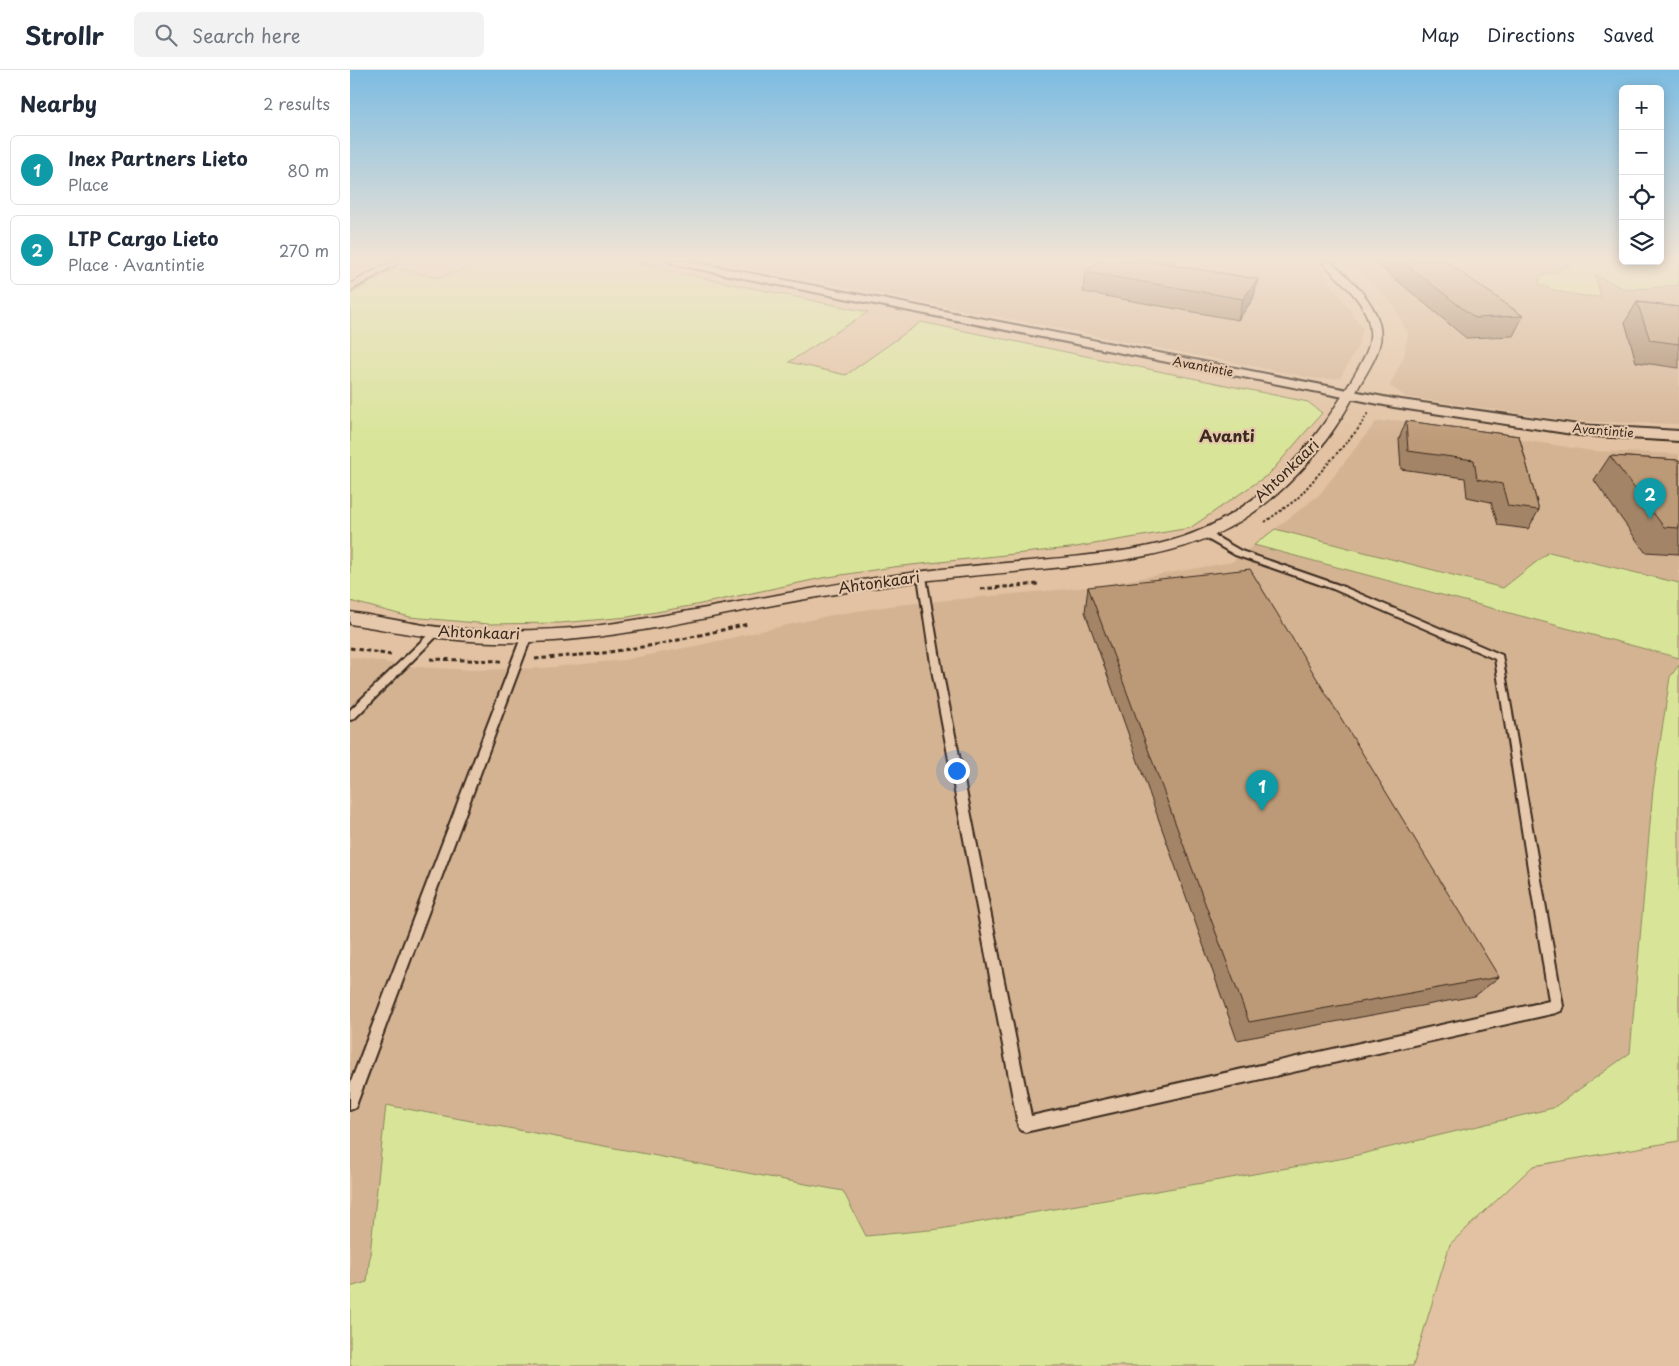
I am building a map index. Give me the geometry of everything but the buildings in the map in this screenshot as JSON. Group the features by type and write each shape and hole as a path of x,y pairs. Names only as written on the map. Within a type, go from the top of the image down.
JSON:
{"street":[{"name":"Avantintie","path":"978,321 1394,403 1580,430 1679,436"},
{"name":"Ahtonkaari","path":"350,618 436,632 497,636 604,630 802,594 922,577 1096,559 1167,546 1205,534 1227,524 1274,488 1319,441 1343,407 1370,354 1376,331 1374,321"}],"lane":[{"path":"922,577 939,680 1025,1126 1556,1006 1499,657 1336,587 1238,553 1205,534"},
{"path":"352,711 436,632"},
{"path":"350,1103 527,635"}],"shaded area":[{"path":"1023,321 1358,321 1363,329 1357,348 1340,378 1317,379"},
{"path":"1402,321 1679,321 1679,424 1574,421 1406,397 1390,386 1404,356 1408,333"},
{"path":"1395,420 1592,451 1679,454 1679,583 1549,552 1504,588 1275,529 1319,495 1376,422"},
{"path":"1254,545 1679,658 1679,665 1670,677 1653,789 1630,1053 1553,1108 1345,1158 940,1229 367,1282 350,1287 350,657 416,667 475,670 544,668 623,660 700,645 832,615 896,605 1089,587 1232,562"}],"green space":[{"path":"350,321 853,321 789,362 846,375 921,322 1308,402 1322,413 1269,474 1190,528 1070,548 893,567 822,578 696,605 628,617 560,623 488,624 410,617 350,601"},
{"path":"1275,529 1503,588 1549,552 1679,583 1679,658 1254,545"},
{"path":"1679,665 1679,1141 1533,1166 1450,1244 1413,1366 350,1366 350,1287 367,1282 386,1105 843,1191 866,1236 940,1229 1345,1158 1553,1108 1630,1053 1653,789 1670,677"}],"place":[{"name":"LTP Cargo Lieto","path":"1650,519"},
{"name":"Inex Partners Lieto","path":"1262,811"}],"district":[{"name":"Avanti","path":"1227,436"}]}
